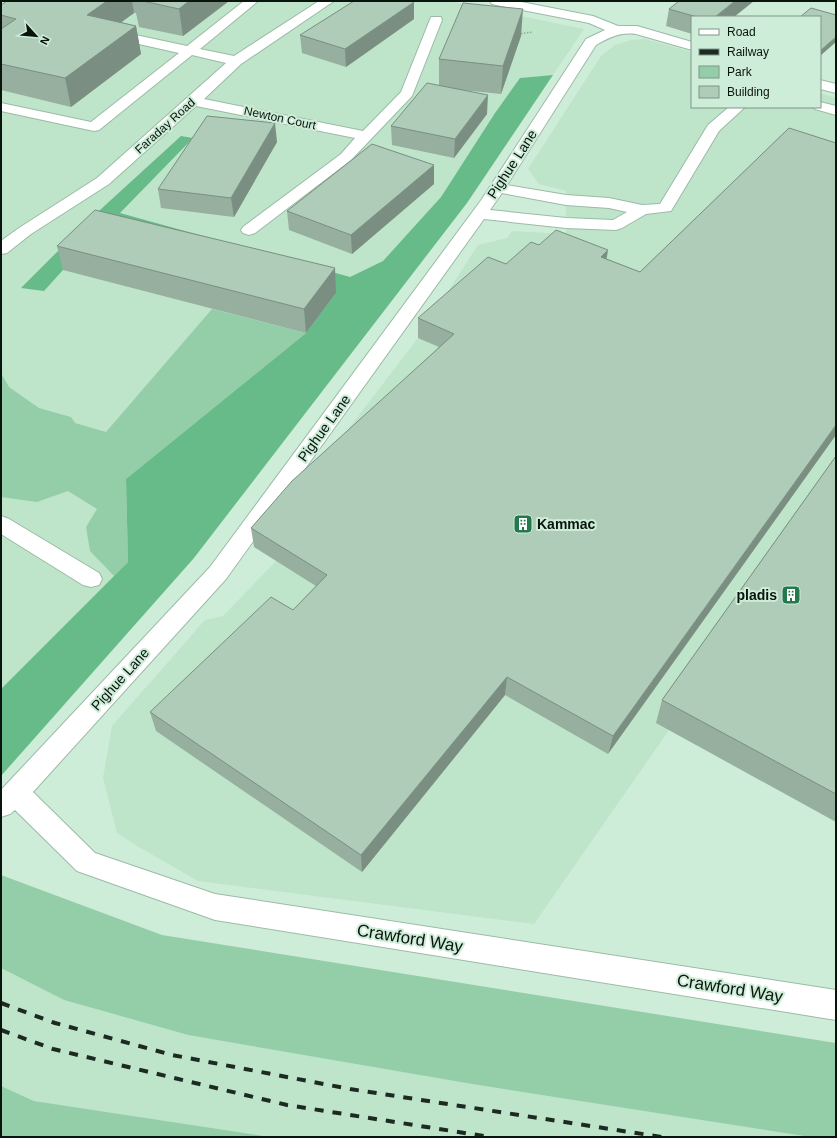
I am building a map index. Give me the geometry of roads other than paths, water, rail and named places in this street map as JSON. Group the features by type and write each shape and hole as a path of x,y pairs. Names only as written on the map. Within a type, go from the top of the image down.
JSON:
{"street":[{"path":"1,107 94,127 252,1"},
{"name":"Faraday Road","path":"1,249 25,231 103,181 194,101 236,60 328,1"},
{"path":"496,1 593,20 616,30 636,30 691,46"},
{"path":"249,230 346,157 406,94 436,20"},
{"name":"Pighue Lane","path":"8,800 218,573 480,214 591,42 616,30"},
{"path":"117,35 236,60"},
{"name":"Newton Court","path":"194,101 366,136"},
{"path":"821,106 836,111"},
{"path":"498,188 566,200 609,203 642,210 665,208 713,128 737,108"},
{"path":"480,214 566,223 616,225 642,210"},
{"path":"1,524 91,579"},
{"name":"Crawford Way","path":"8,800 86,862 214,907 836,1005"}],"railway":[{"path":"1,1003 55,1023 172,1055 350,1089 662,1137"},
{"path":"1,1030 53,1049 287,1105 490,1137"}],"place":[{"name":"Kammac","path":"523,524"},
{"name":"pladis","path":"791,595"}]}
